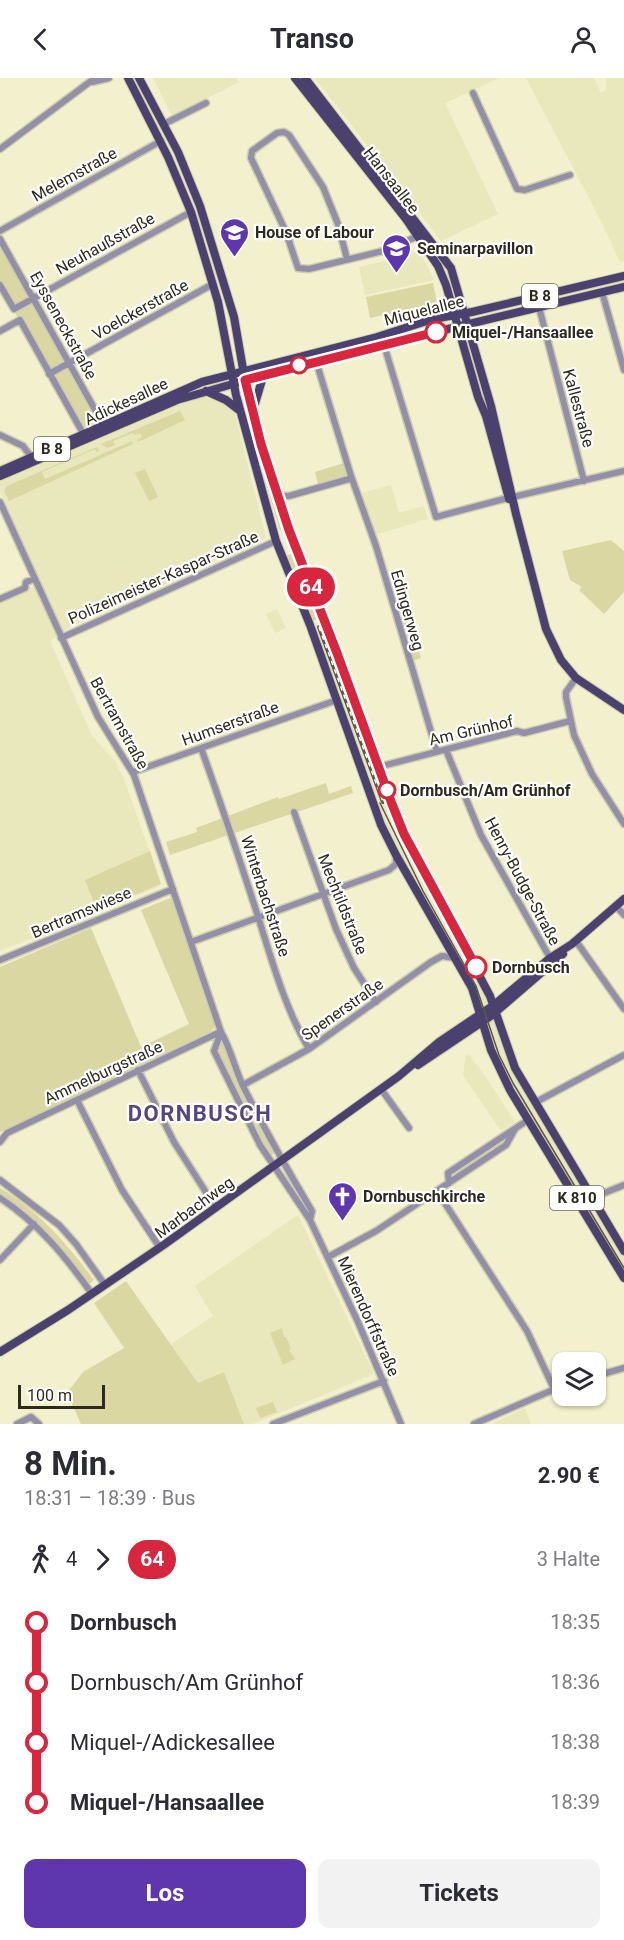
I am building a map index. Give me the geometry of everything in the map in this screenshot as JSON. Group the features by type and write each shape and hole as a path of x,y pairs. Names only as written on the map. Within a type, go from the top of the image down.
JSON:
{"main road":[{"path":"126,78 160,141 191,212 224,324 233,383"},
{"name":"Hansaallee","path":"295,78 418,236 442,273 511,497 546,628 554,648 576,678 624,710"},
{"name":"Hansaallee","path":"305,78 451,268 491,406 511,497"},
{"path":"141,80 195,192 234,317 252,411 278,496 286,533 294,542"},
{"name":"Miquelallee","path":"232,374 374,338 415,324 624,276"},
{"name":"Miquelallee","path":"233,383 624,287"},
{"name":"Adickesallee","path":"1,476 32,458 177,392 232,374"},
{"path":"252,411 262,380 267,374"},
{"name":"Adickesallee","path":"1,476 177,400 233,383"},
{"name":"K 810","path":"233,383 273,533 310,626 380,822 396,855 472,988 498,1067 624,1278"},
{"path":"206,391 226,400 240,411"},
{"path":"273,533 286,533"},
{"path":"276,541 286,533"},
{"path":"276,541 294,542"},
{"name":"K 810","path":"294,542 404,834 484,982 515,1068 624,1251"},
{"path":"495,1009 555,962 574,942 624,899"},
{"path":"495,1009 550,958 574,942"},
{"name":"Marbachweg","path":"0,1352 160,1248 399,1076 444,1049 495,1009"}],"street":[{"path":"0,149 95,78"},
{"path":"89,83 109,78"},
{"path":"473,93 517,189 525,190 570,175"},
{"path":"164,124 206,103"},
{"path":"346,260 338,224 323,187 289,135 284,132 277,133 252,151 252,158 286,232 296,265 301,270 309,269 346,260 387,250 418,236"},
{"name":"Melemstraße","path":"0,231 160,141"},
{"name":"Neuhaußstraße","path":"0,285 14,309 191,212"},
{"name":"Eysseneckstraße","path":"0,239 104,426"},
{"name":"Voelckerstraße","path":"49,374 213,284"},
{"path":"602,292 624,370"},
{"name":"Kallestraße","path":"539,307 584,481"},
{"path":"0,331 20,320 84,435"},
{"path":"384,345 435,517 624,471"},
{"name":"Edingerweg","path":"316,361 351,476 376,546 437,752"},
{"path":"0,435 23,446 32,458"},
{"path":"278,496 287,496 350,479 351,476"},
{"name":"Bertramstraße","path":"0,502 98,717 133,772 221,1032 243,1085 282,1161"},
{"name":"Polizeimeister-Kaspar-Straße","path":"61,638 276,541"},
{"path":"0,599 25,588 26,582 34,579"},
{"path":"576,678 566,695 574,735 592,774 624,824"},
{"name":"Humserstraße","path":"133,772 337,700"},
{"name":"Am Grünhof","path":"378,767 517,730 525,733 570,720"},
{"name":"Winterbachstraße","path":"201,748 294,1022 309,1049"},
{"name":"Henry-Budge-Straße","path":"446,750 481,835 550,958"},
{"name":"Mechtildstraße","path":"294,812 322,894 354,968 376,1002"},
{"path":"190,942 389,870 396,864 396,855"},
{"name":"Bertramswiese","path":"0,960 173,889"},
{"path":"616,906 624,915"},
{"path":"574,942 624,1009"},
{"name":"Spenerstraße","path":"243,1085 309,1049 440,957 455,958"},
{"name":"Bertramstraße","path":"221,1032 214,1051 260,1145 274,1167"},
{"name":"Ammelburgstraße","path":"0,1142 7,1133 221,1032"},
{"path":"536,1102 624,1055"},
{"path":"138,1070 174,1142 216,1208"},
{"path":"381,1089 409,1128"},
{"path":"76,1100 122,1190 160,1248"},
{"path":"328,1257 376,1231 506,1145 515,1129 528,1120"},
{"name":"Mierendorffstraße","path":"282,1161 312,1211 310,1220"},
{"name":"Mierendorffstraße","path":"274,1167 310,1220 384,1381 401,1424"},
{"path":"0,1180 59,1225 76,1244 105,1285"},
{"path":"592,1198 624,1185"},
{"path":"437,1191 528,1331 552,1385"},
{"path":"0,1198 34,1224 59,1249 92,1294"},
{"path":"0,1260 34,1224"},
{"path":"606,1373 624,1368"},
{"path":"273,1424 384,1381"},
{"path":"474,1424 552,1390"},
{"path":"17,1424 31,1417 39,1424"}],"shaded area":[{"path":"153,78 236,78 239,82 172,116"},
{"path":"315,78 499,78 445,103 498,214 441,241"},
{"path":"526,78 594,78 601,93 606,90 606,78 624,78 624,261 620,262"},
{"path":"0,236 98,421 83,428 15,313 0,284"},
{"name":"Seminarpavillon","path":"416,251 425,261 434,280 365,295 359,267"},
{"path":"433,283 437,303 370,318 366,297"},
{"path":"207,396 217,397 234,410 266,538 68,628 50,641 92,736 115,761 124,779 161,884 0,951 0,602 42,583 0,492 0,479 165,409"},
{"path":"241,398 281,529 280,531"},
{"path":"180,411 185,420 138,442 137,440 142,437 141,433 135,435 133,433 113,441 115,445 107,448 101,444"},
{"path":"132,441 133,444 9,501 4,491 7,486 97,447 99,451 96,452 95,449 42,472 45,479"},
{"path":"344,463 346,476 318,484 315,472"},
{"path":"145,469 158,497 149,501 135,473"},
{"path":"391,485 399,513 424,506 428,519 374,535 362,493"},
{"path":"611,540 624,551 624,592 604,614 579,590 582,587 570,580 562,551"},
{"path":"291,554 319,619 312,621 284,557"},
{"path":"405,604 421,658 412,661 405,626 402,626 396,607"},
{"path":"277,609 286,628 275,633 266,614"},
{"path":"321,626 377,785 440,906 438,907 481,983 488,1003 483,1007 474,985 435,919 383,820 385,819 315,628"},
{"path":"326,783 329,794 351,786 353,793 170,855 166,842 197,832 196,828 278,797 279,799"},
{"path":"150,851 161,884 97,910 85,880"},
{"path":"170,898 215,1022 214,1028 210,1032 0,1132 0,967 91,928 141,1047 189,1024 141,910"},
{"path":"494,1020 510,1067 624,1257 624,1270 504,1070 486,1024"},
{"path":"222,1040 241,1086 274,1153 269,1157 216,1048"},
{"path":"466,1055 470,1056 485,1076 515,1122 501,1131 463,1075"},
{"path":"0,1188 52,1229 94,1280 89,1284 60,1246 38,1223 0,1195"},
{"path":"298,1215 374,1374 253,1424 244,1424 224,1372 198,1384 171,1344 213,1316 195,1286"},
{"path":"126,1281 198,1383 224,1372 244,1424 81,1424 67,1393 83,1372 124,1348 94,1303"},
{"path":"282,1328 291,1349 289,1350 295,1359 283,1365 270,1333"},
{"path":"273,1402 277,1412 260,1418 256,1408"},
{"path":"525,1408 531,1424 492,1424"}],"tram line":[{"path":"380,803 423,891 476,986 499,1055 513,1083 624,1268"}],"railway":[{"path":"319,627 383,802"}],"bus line":[{"name":"64","path":"436,332 245,380 261,444 289,530 392,804 404,834 476,967"}],"place":[{"name":"House of Labour","path":"234,258"},
{"name":"Seminarpavillon","path":"396,274"},
{"name":"Miquel-/Hansaallee","path":"436,332"},
{"name":"Dornbusch/Am Grünhof","path":"387,790"},
{"name":"Dornbusch","path":"476,967"},
{"name":"Dornbuschkirche","path":"342,1222"}],"district":[{"name":"DORNBUSCH","path":"200,1113"}]}
